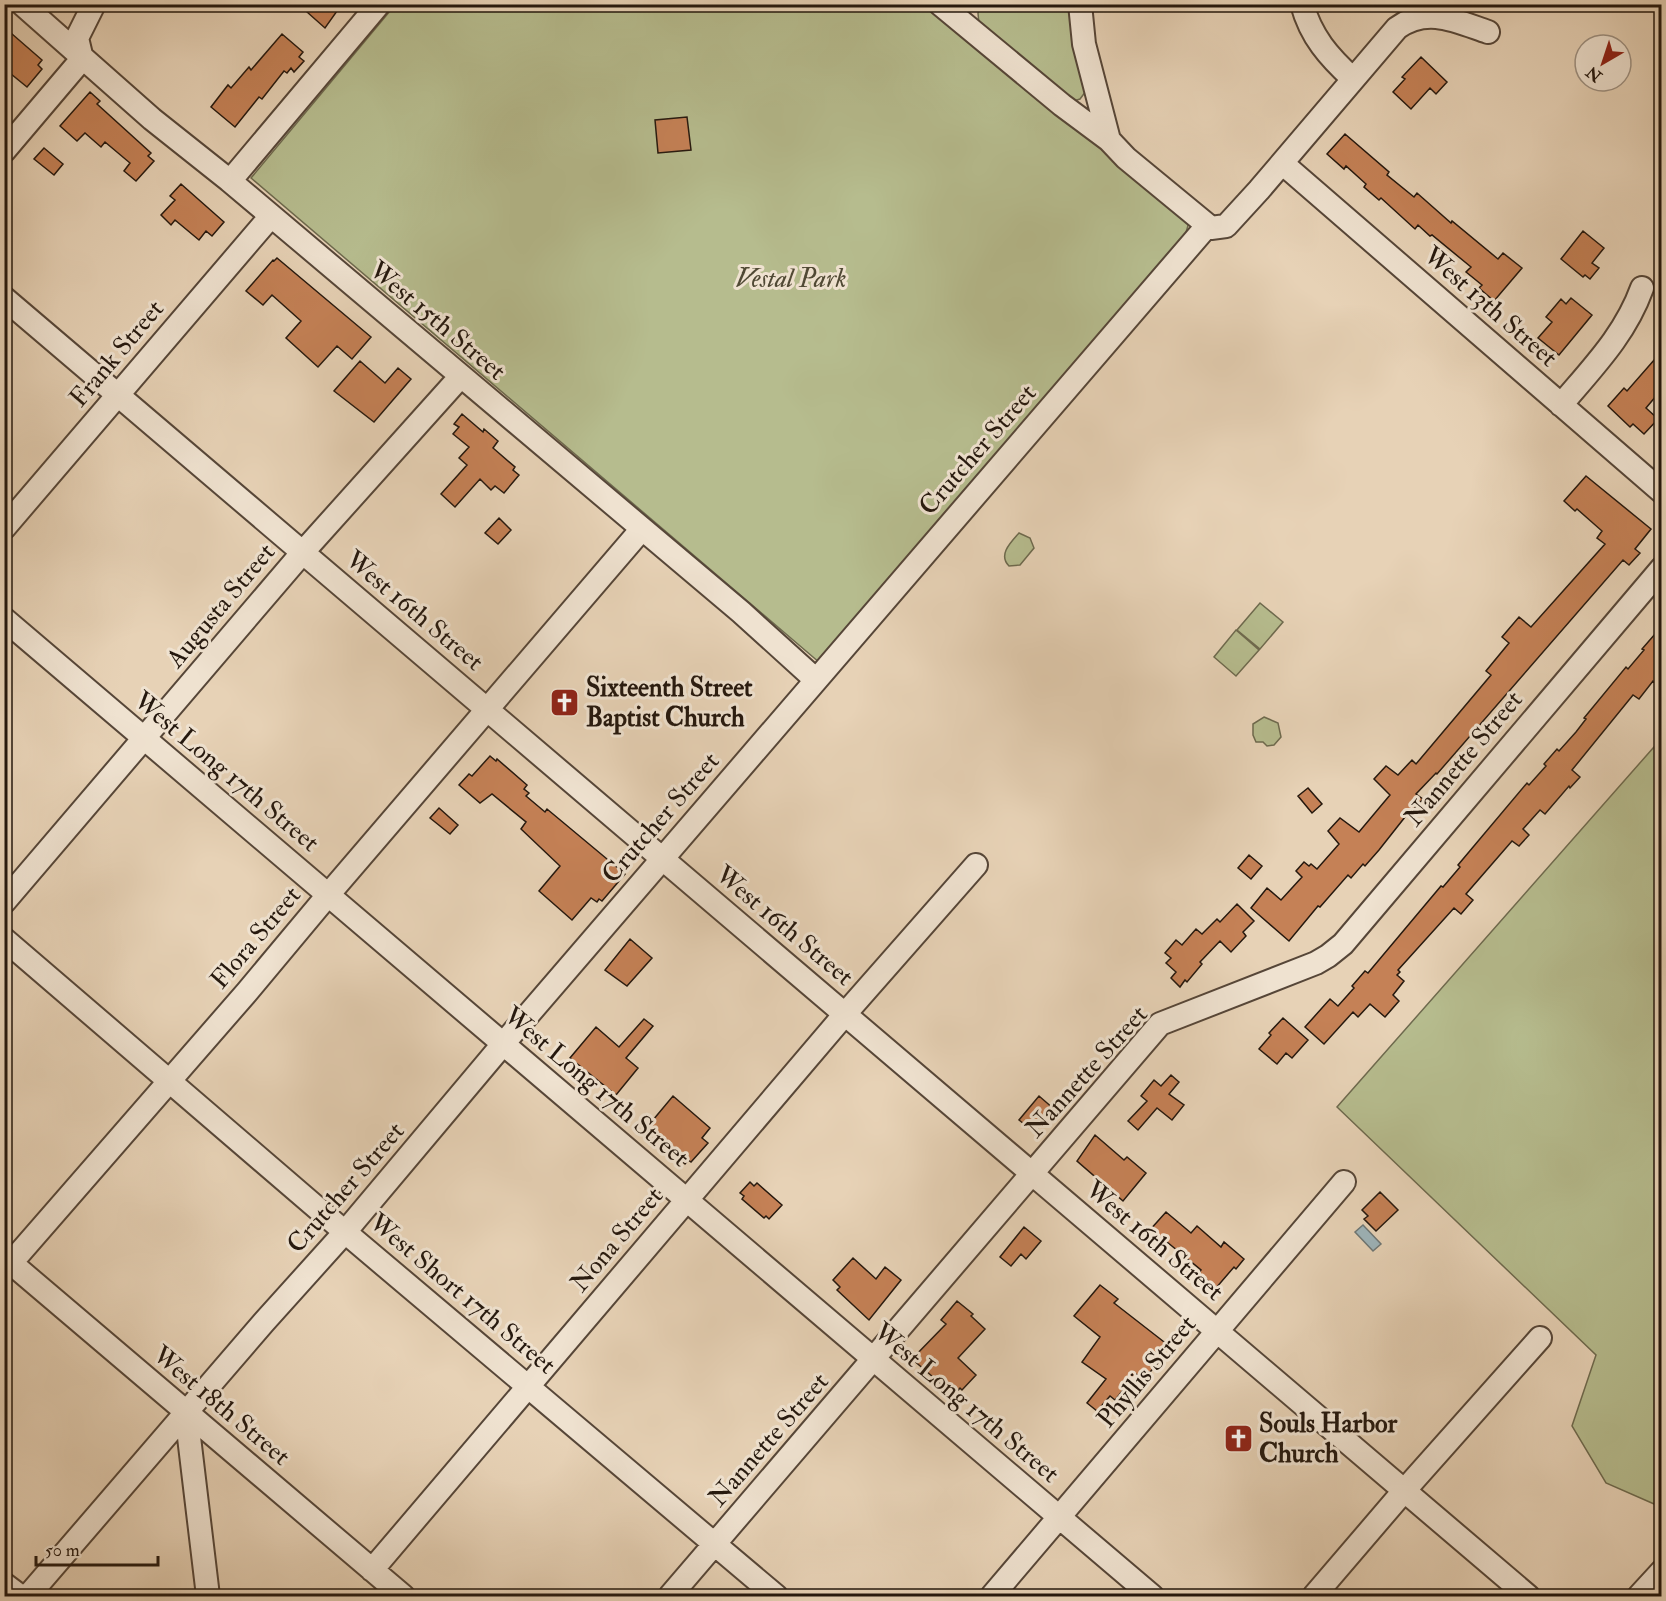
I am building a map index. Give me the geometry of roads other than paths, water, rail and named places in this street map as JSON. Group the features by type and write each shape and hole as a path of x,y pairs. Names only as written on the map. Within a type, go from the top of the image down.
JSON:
{"street":[{"name":"West 15th Street","path":"22,4 82,59 741,612 816,680"},
{"path":"4,151 82,59 77,38 94,4"},
{"path":"230,181 380,4"},
{"path":"1080,4 1084,44 1109,140"},
{"path":"1302,4 1318,43 1353,79"},
{"path":"954,8 1062,105 1109,140 1126,158 1211,228 1226,226 1397,28 1408,20 1421,16 1445,18 1488,32"},
{"name":"West 13th Street","path":"1282,163 1662,492"},
{"name":"Frank Street","path":"4,528 271,216"},
{"name":"Crutcher Street","path":"28,1596 264,1322 345,1232 503,1044 1207,226"},
{"path":"1561,405 1615,342 1633,311 1642,288"},
{"name":"West 16th Street","path":"4,298 1218,1331 1403,1492 1528,1596"},
{"name":"Augusta Street","path":"4,902 303,552 460,376"},
{"name":"Flora Street","path":"7,1264 247,992 641,530"},
{"name":"Nannette Street","path":"670,1596 1160,1024 1316,963 1343,944 1662,568"},
{"name":"West Long 17th Street","path":"4,620 1152,1596"},
{"name":"Nona Street","path":"372,1570 845,1014 976,865"},
{"name":"West Short 17th Street","path":"4,939 345,1232 776,1596"},
{"name":"Phyllis Street","path":"992,1596 1344,1182"},
{"name":"West 18th Street","path":"7,1264 403,1596"},
{"path":"1314,1596 1540,1338"},
{"path":"186,1412 208,1596"},
{"path":"1640,1596 1662,1571"},
{"path":"4,1584 20,1596"}],"water":[{"path":"1363,1225 1381,1244 1373,1251 1355,1232"}],"place":[{"name":"Sixteenth Street Baptist Church","path":"565,702"},
{"name":"Souls Harbor Church","path":"1238,1438"}],"park label":[{"name":"Vestal Park","path":"791,278"}]}
